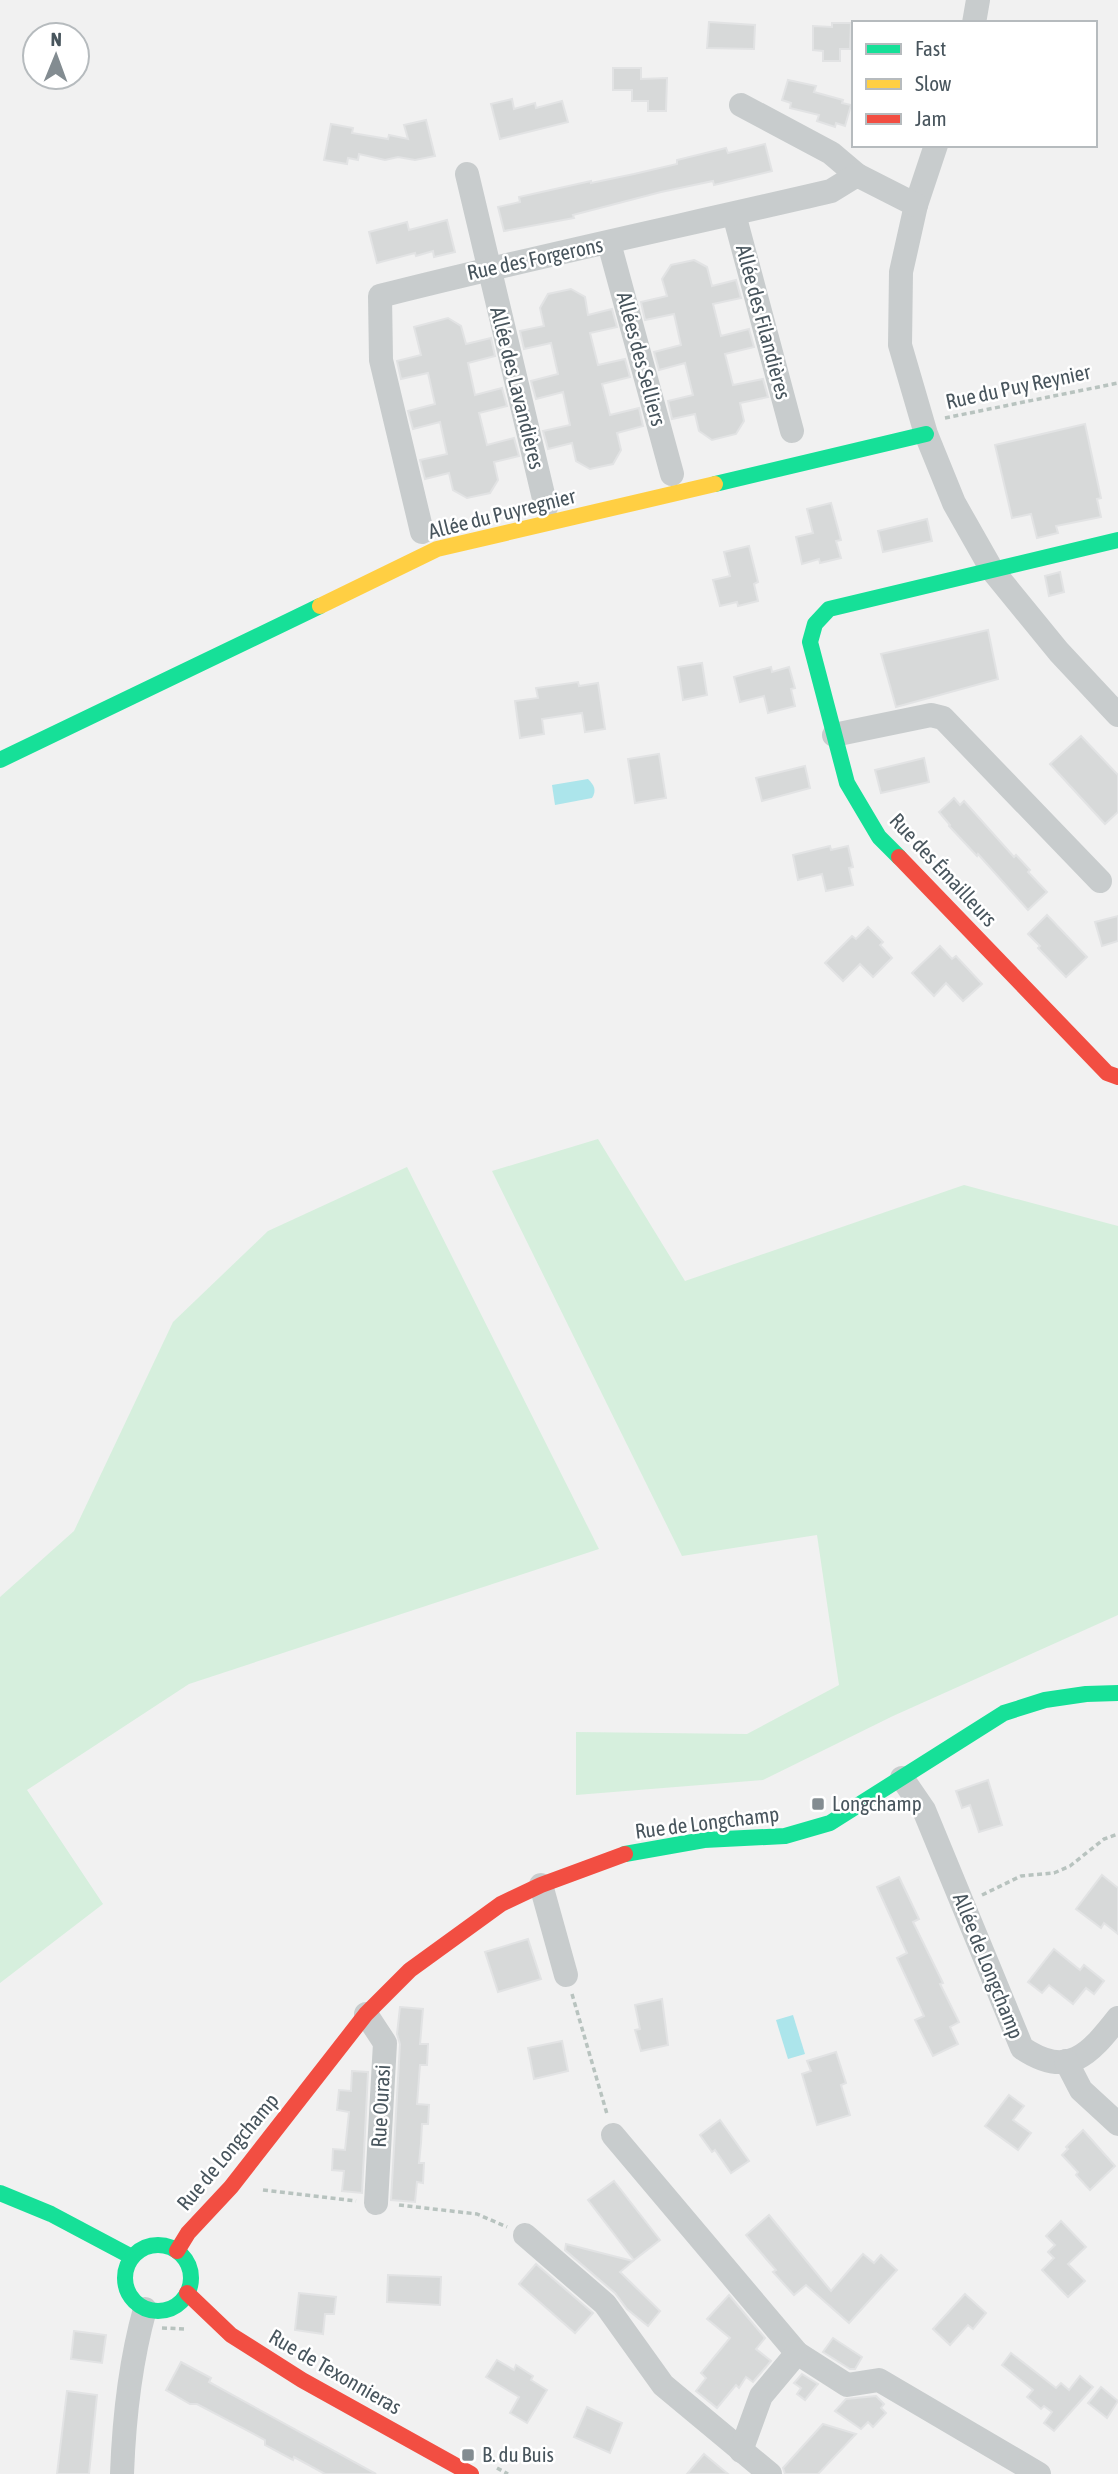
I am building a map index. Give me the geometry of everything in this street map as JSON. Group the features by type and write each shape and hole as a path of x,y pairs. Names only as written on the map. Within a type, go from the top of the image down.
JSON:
{"street":[{"path":"974,21 978,0"},
{"path":"741,105 831,153 857,176 916,205"},
{"path":"935,147 916,205 901,272 901,345 925,428 954,503 992,570 1059,652 1118,715"},
{"name":"Allée des Lavandières","path":"467,174 546,508"},
{"name":"Rue des Forgerons","path":"422,532 381,360 380,296 488,268 610,243 831,191 857,176"},
{"name":"Allée des Filandières","path":"734,214 792,431"},
{"name":"Allées des Selliers","path":"610,243 672,474"},
{"name":"Allée du Puyregnier","path":"0,760 437,549 925,428"},
{"name":"Rue des Émailleurs","path":"1118,540 829,609 815,624 810,642 847,783 879,836 1107,1073 1118,1077"},
{"path":"834,735 931,715 943,718 1100,881"},
{"name":"Rue de Longchamp","path":"177,2251 188,2233 230,2187 366,2014 410,1970 501,1905 541,1885 624,1854 704,1840 786,1836 830,1823 1004,1713 1045,1700 1086,1693 1118,1693"},
{"name":"Allée de Longchamp","path":"902,1778 923,1810 1022,2048 1039,2060 1058,2063 1066,2061"},
{"path":"541,1885 566,1975"},
{"name":"Rue Ourasi","path":"366,2014 385,2043 376,2203"},
{"path":"1118,2018 1096,2046 1077,2059 1066,2061 1081,2090 1118,2124"},
{"path":"613,2135 797,2353 847,2385 880,2380 1039,2474"},
{"path":"0,2193 51,2214 132,2257"},
{"path":"525,2235 605,2304 663,2385 770,2474"},
{"path":"153,2245 177,2251 190,2270 190,2286 180,2303 157,2311 136,2304 125,2287 124,2276 132,2257 141,2249 153,2245"},
{"name":"Rue de Texonnieras","path":"187,2293 231,2335 302,2380 471,2474"},
{"path":"122,2474 123,2434 133,2361 145,2309"},
{"path":"741,2451 761,2396 797,2353"}],"path":[{"name":"Rue du Puy Reynier","path":"925,428 1118,383"},
{"path":"963,1906 1021,1876 1054,1873 1070,1866 1104,1839 1118,1835"},
{"path":"566,1975 613,2135"}],"green space":[{"path":"598,1139 685,1281 964,1185 1118,1226 1118,1615 893,1716 763,1780 576,1795 576,1732 747,1734 839,1685 817,1535 682,1556 492,1171"},
{"path":"407,1167 599,1549 189,1684 27,1790 103,1904 0,1983 0,1597 74,1531 173,1322 268,1231"}],"water":[{"path":"588,779 594,788 592,798 555,805 552,785"},
{"path":"793,2015 805,2054 788,2059 776,2020"}],"building":[{"path":"709,22 755,25 754,49 707,48"},
{"path":"832,23 851,23 850,49 840,49 840,61 823,61 823,51 813,50 813,26 832,27"},
{"path":"613,68 641,68 641,79 667,78 666,111 648,111 648,101 632,101 632,90 613,90"},
{"path":"788,80 816,86 814,92 851,105 845,126 836,123 835,127 817,121 819,115 790,108 791,103 782,100"},
{"path":"512,99 514,109 535,103 536,108 562,101 568,122 500,139 491,104"},
{"path":"426,120 435,156 415,160 398,157 385,160 359,154 358,160 348,158 347,164 324,160 331,124 353,128 352,133 388,139 389,135 408,139 404,125"},
{"path":"765,144 772,171 714,185 713,181 661,192 573,215 574,218 504,231 498,207 520,202 519,197 677,164 677,160 726,148 728,153"},
{"path":"447,220 455,252 434,257 433,251 416,256 415,253 377,263 369,232 407,222 409,230"},
{"path":"694,260 707,267 712,286 736,280 741,298 713,304 721,336 749,329 754,347 725,354 733,385 763,379 768,397 740,403 744,421 736,434 712,440 699,431 695,414 672,419 668,401 693,395 685,363 659,370 654,352 681,345 674,314 645,320 641,302 667,296 662,279 671,265"},
{"path":"571,289 585,297 588,315 612,309 617,327 590,333 598,365 625,359 630,377 602,384 610,415 639,408 643,426 617,433 621,450 613,464 590,469 576,461 572,443 548,449 543,431 570,425 563,392 536,399 531,381 558,374 551,343 524,349 520,331 544,326 540,308 548,294"},
{"path":"448,318 461,326 466,344 491,338 495,356 468,363 475,395 502,388 507,406 479,413 487,445 514,438 519,456 494,462 498,480 490,493 467,498 453,490 449,473 425,479 420,460 447,454 440,422 413,429 408,411 435,404 428,373 401,379 397,361 421,355 414,327"},
{"path":"1085,424 1101,498 1097,499 1101,517 1056,526 1058,533 1037,538 1031,514 1012,518 995,445"},
{"path":"831,503 841,540 836,541 841,558 820,563 819,559 802,564 796,537 813,533 807,509"},
{"path":"927,519 932,541 883,552 878,531"},
{"path":"749,546 758,582 754,584 758,601 738,606 737,602 720,606 713,580 730,576 724,552"},
{"path":"1060,572 1064,592 1049,596 1045,576"},
{"path":"988,630 998,679 896,707 881,654"},
{"path":"702,663 707,695 683,700 678,667"},
{"path":"771,667 772,672 789,667 795,688 791,689 795,706 768,713 764,696 740,702 734,677"},
{"path":"578,682 579,686 598,683 605,729 585,732 582,713 542,719 544,734 520,738 515,701 538,698 536,688"},
{"path":"1081,736 1118,775 1118,812 1105,824 1050,764"},
{"path":"659,754 666,798 635,803 628,759"},
{"path":"924,758 929,782 881,793 875,770"},
{"path":"805,766 810,788 762,801 756,778"},
{"path":"954,798 960,805 964,801 1014,857 1016,855 1030,870 1028,872 1047,892 1028,910 939,812"},
{"path":"830,846 831,850 848,846 853,867 849,868 853,885 826,891 822,874 798,880 793,855"},
{"path":"1047,915 1087,957 1066,977 1028,934"},
{"path":"1118,916 1118,941 1102,946 1095,922"},
{"path":"868,927 883,942 880,945 892,958 873,977 860,964 843,981 825,963 852,936 856,939"},
{"path":"940,946 952,959 956,956 982,984 963,1001 946,983 934,996 912,973"},
{"path":"988,1780 1002,1825 979,1832 970,1805 962,1808 956,1791"},
{"path":"1102,1875 1118,1888 1118,1934 1104,1923 1101,1928 1076,1909"},
{"path":"899,1877 919,1919 913,1922 959,2022 950,2027 958,2044 933,2056 915,2020 924,2016 897,1958 907,1953 877,1887"},
{"path":"528,1939 541,1979 498,1992 485,1952"},
{"path":"1054,1949 1080,1970 1084,1965 1104,1981 1094,1994 1086,1988 1073,2004 1049,1985 1042,1993 1028,1982"},
{"path":"662,1999 668,2045 641,2051 635,2030 640,2029 635,2005"},
{"path":"400,2007 423,2009 420,2044 428,2044 427,2065 420,2065 417,2104 429,2105 428,2124 422,2124 419,2163 424,2163 423,2183 417,2182 415,2202 391,2200"},
{"path":"562,2041 568,2071 534,2079 528,2048"},
{"path":"836,2052 846,2083 841,2085 850,2115 817,2125 802,2074 811,2071 807,2061"},
{"path":"352,2071 368,2072 362,2193 342,2191 344,2171 332,2170 333,2149 345,2150 349,2112 337,2110 339,2090 351,2091"},
{"path":"1009,2095 1024,2106 1013,2120 1031,2133 1018,2150 985,2126"},
{"path":"720,2120 749,2161 731,2173 715,2150 712,2152 700,2135"},
{"path":"1083,2130 1115,2166 1090,2190 1062,2155"},
{"path":"614,2181 660,2240 634,2260 588,2200"},
{"path":"769,2215 831,2291 863,2254 874,2263 881,2255 897,2270 849,2323 806,2285 794,2295 773,2272 776,2270 746,2235"},
{"path":"1061,2221 1086,2247 1068,2264 1085,2281 1068,2297 1042,2270 1054,2258 1048,2252 1055,2245 1046,2236"},
{"path":"566,2244 633,2261 620,2272 660,2311 648,2326 565,2250"},
{"path":"536,2264 593,2313 575,2333 519,2284"},
{"path":"388,2275 441,2277 440,2305 387,2302"},
{"path":"299,2293 336,2297 334,2314 325,2314 323,2334 295,2330"},
{"path":"965,2294 986,2313 973,2329 968,2325 950,2345 933,2329"},
{"path":"729,2295 765,2338 756,2349 771,2361 753,2382 746,2377 739,2388 736,2385 717,2408 696,2391 706,2378 701,2373 730,2338 707,2319"},
{"path":"74,2331 106,2335 102,2363 71,2359"},
{"path":"833,2338 862,2357 855,2369 850,2369 823,2352"},
{"path":"1011,2353 1056,2388 1061,2383 1069,2390 1080,2376 1093,2387 1054,2431 1044,2423 1052,2412 1044,2406 1041,2409 1027,2397 1033,2390 1002,2365"},
{"path":"497,2360 514,2370 516,2365 533,2376 531,2380 547,2390 527,2423 510,2413 519,2397 486,2377"},
{"path":"181,2362 211,2378 209,2382 376,2474 325,2474 265,2445 265,2440 197,2404 190,2404 166,2390"},
{"path":"802,2374 818,2384 805,2400 797,2394 801,2388 794,2383"},
{"path":"1101,2387 1118,2401 1107,2418 1088,2403"},
{"path":"67,2391 97,2395 89,2474 57,2474"},
{"path":"876,2396 884,2404 881,2408 886,2413 873,2427 868,2422 861,2429 835,2411 846,2399"},
{"path":"587,2407 622,2423 610,2453 574,2437"},
{"path":"823,2424 856,2434 818,2474 785,2474 783,2468"},
{"path":"704,2454 728,2474 687,2474"}],"traffic: fast":[{"path":"715,484 926,434"},
{"path":"899,857 879,837 847,783 810,642 815,624 829,609 1118,540"},
{"path":"0,760 320,606"},
{"path":"625,1854 704,1840 785,1836 830,1823 1004,1713 1045,1700 1118,1693"},
{"path":"0,2193 51,2214 132,2257"},
{"path":"158,2245 171,2248 181,2255 188,2265 191,2278 188,2291 181,2301 171,2308 158,2311 145,2308 135,2301 128,2291 125,2278 128,2265 135,2255 145,2248 158,2245"}],"traffic: slow":[{"path":"320,606 437,549 715,484"}],"traffic: jam":[{"path":"899,857 1107,1073 1118,1077"},
{"path":"177,2251 188,2233 231,2187 366,2014 410,1970 501,1904 541,1885 625,1854"},
{"path":"187,2293 231,2335 302,2380 471,2474"}],"place":[{"name":"Longchamp","path":"818,1804"},
{"name":"B. du Buis","path":"468,2455"}]}
